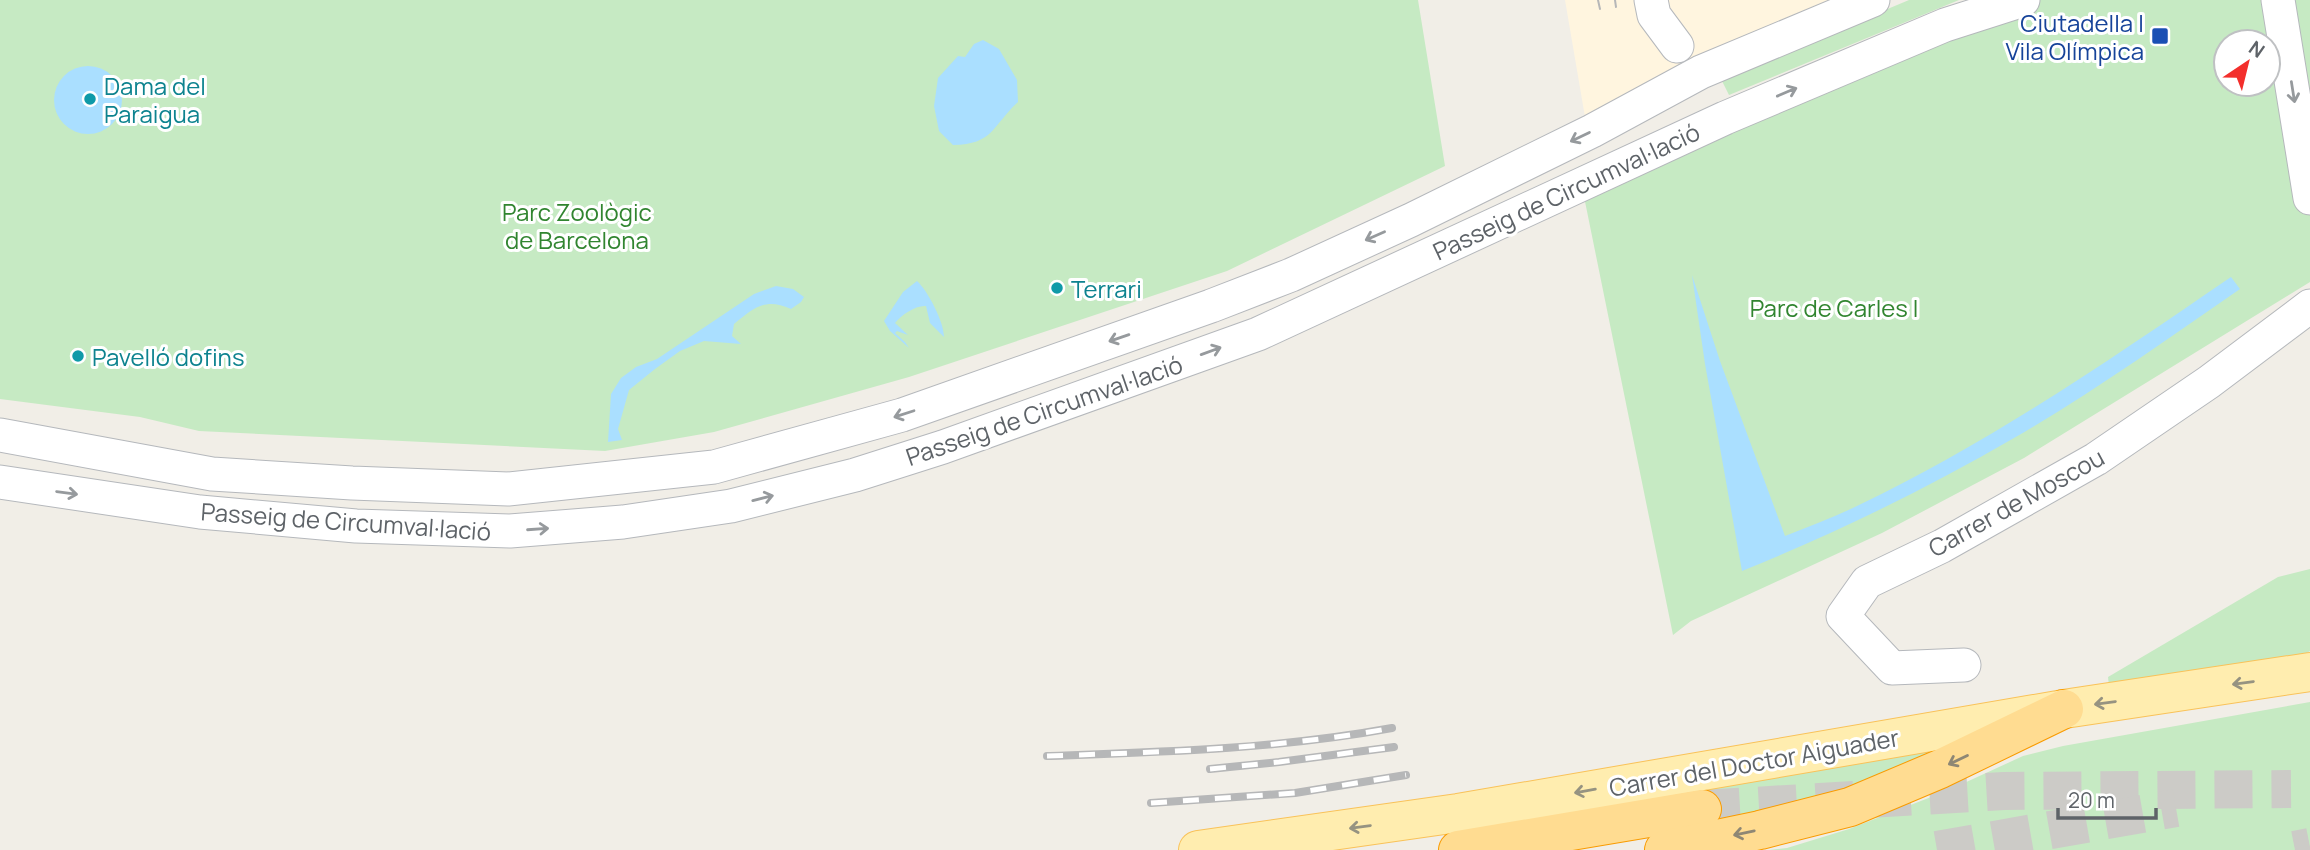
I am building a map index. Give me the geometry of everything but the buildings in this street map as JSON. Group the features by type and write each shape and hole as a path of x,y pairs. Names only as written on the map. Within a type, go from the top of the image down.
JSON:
{"highway":[{"path":"1664,850 1760,830 1850,807 1940,769 2064,709"},
{"path":"1458,850 1702,809"}],"main road":[{"name":"Carrer del Doctor Aiguader","path":"1198,850 1458,813 2064,709 2310,672"}],"street":[{"path":"1651,0 1654,15 1677,46"},
{"name":"Passeig de Circumval·lació","path":"0,435 212,474 352,483 508,489 714,467 902,415 1291,275 1411,220 1592,131 1701,72 1873,0"},
{"name":"Passeig de Circumval·lació","path":"0,482 200,512 355,526 510,531 623,522 731,506 855,475 943,447 1258,334 1725,118 1945,25 2023,0"},
{"path":"2278,0 2310,198"},
{"name":"Carrer de Moscou","path":"1964,665 1892,668 1843,616 1867,582 1942,546 2096,458 2209,382 2310,306"}],"shaded area":[{"path":"1565,0 1835,0 1585,117"}],"green space":[{"name":"Parc Zoològic de Barcelona","path":"0,0 1418,0 1445,166 1227,271 909,377 714,432 605,451 199,431 140,417 0,399"},
{"path":"1909,0 1959,0 1729,95 1721,79"},
{"name":"Parc de Carles I","path":"2023,0 2310,0 2310,282 2024,458 1882,533 1691,621 1673,635 1578,167 1945,25"},
{"path":"2310,569 2310,651 2307,653 2109,686 2108,677 2278,577"},
{"path":"2310,702 2310,850 1769,850 1787,848 1849,829 1949,790 2023,756 2063,746"},
{"path":"1932,747 1940,761 1710,828 1703,789"}],"water":[{"path":"983,40 999,49 1017,80 1018,102 984,138 953,145 939,131 934,106 938,78 958,56 965,57 974,44"},
{"path":"95,66 116,81 122,93 120,113 112,124 95,134 81,134 64,124 56,113 54,93 64,76 75,68"},
{"path":"1692,275 1720,361 1785,536 1850,509 1908,480 2003,427 2095,369 2231,277 2240,289 2100,385 1981,457 1880,509 1742,571"},
{"path":"917,281 935,307 944,337 930,323 926,306 918,307 895,323 908,335 897,331 895,333 909,348 890,331 884,321 903,292"},
{"path":"776,286 793,289 804,297 791,309 767,304 748,313 734,324 732,336 741,344 704,341 680,351 655,369 629,390 618,429 622,440 608,442 611,394 621,378 636,367 657,359 754,294"}],"tunnel":[{"path":"1702,809 2004,791 2291,789"},
{"path":"1937,850 2176,808"},
{"path":"2295,850 2310,847"}],"tram line":[{"path":"1598,0 1600,9"},
{"path":"1615,0 1616,7"}],"railway":[{"path":"1047,756 1263,745 1392,728"},
{"path":"1210,769 1394,747"},
{"path":"1151,803 1295,793 1406,775"}],"place":[{"name":"Ciutadella | Vila Olímpica","path":"2160,36"},
{"name":"Dama del Paraigua","path":"90,99"},
{"name":"Terrari","path":"1057,288"},
{"name":"Pavelló dofins","path":"78,356"}]}
